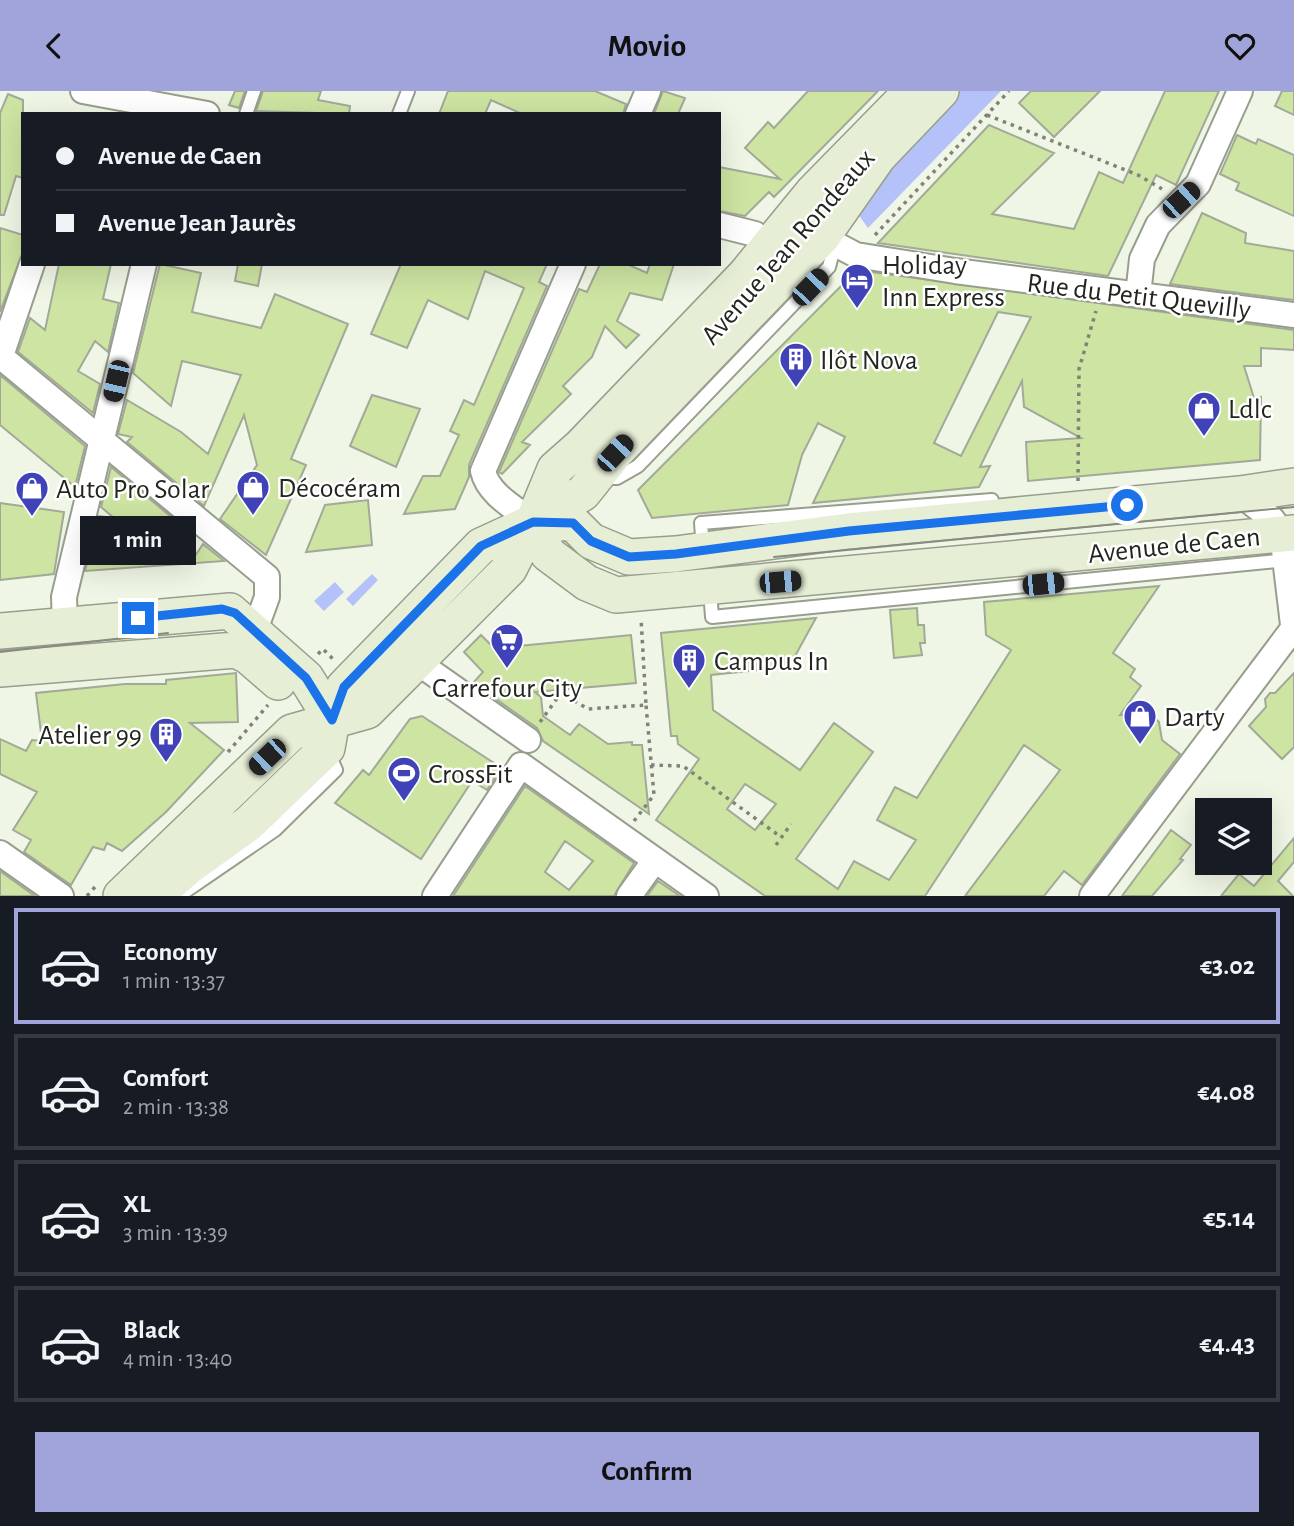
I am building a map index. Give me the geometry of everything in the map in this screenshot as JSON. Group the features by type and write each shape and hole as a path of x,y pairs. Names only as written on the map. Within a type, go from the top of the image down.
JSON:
{"main road":[{"name":"Avenue Jean Rondeaux","path":"533,522 555,468 581,446 774,250 813,192 912,91"},
{"name":"Avenue Jean Rondeaux","path":"329,734 344,687 481,546 533,522 583,493 595,478 838,245 878,157 941,91"},
{"name":"Avenue de Caen","path":"1289,546 831,591 717,598 616,595 587,583 548,554 533,522 573,523 591,541 629,557 710,540 835,522 971,510 1075,495 1240,494 1290,481"},
{"path":"155,896 188,867 248,824 329,734 367,711 417,662 509,569 533,522"},
{"path":"710,540 717,598"},
{"path":"0,631 222,609 235,613 249,641 306,678 329,734"},
{"path":"0,669 227,650 249,641"},
{"path":"121,896 292,732 329,734"}],"street":[{"path":"639,112 648,91"},
{"path":"1138,295 1142,259 1158,225 1198,184 1240,91"},
{"path":"84,99 146,96 181,111"},
{"path":"721,226 755,234 774,250"},
{"name":"Rue du Petit Quevilly","path":"838,245 955,271 1294,315"},
{"path":"31,266 0,356 267,577 267,597 249,641"},
{"path":"65,625 64,597 144,266"},
{"path":"533,522 486,483 483,471 572,266"},
{"name":"Avenue de Caen","path":"1240,494 1272,519 1289,546"},
{"path":"1092,896 1293,631 1289,546"},
{"path":"417,662 528,740"},
{"path":"435,896 521,765 706,896"},
{"path":"0,853 61,896"},
{"path":"629,896 654,860"}],"lane":[{"path":"247,112 254,91"},
{"path":"400,112 408,91"},
{"name":"Avenue Jean Rondeaux","path":"774,250 836,182 926,91"},
{"name":"Avenue Jean Rondeaux","path":"533,522 574,485 605,444 756,291 764,279"},
{"path":"971,510 1012,499"},
{"path":"180,896 275,830 335,770 329,734"}],"path":[{"name":"Avenue Jean Rondeaux","path":"838,245 987,115 1009,91"},
{"path":"987,115 1138,176 1181,200"},
{"path":"1075,495 1079,369 1099,299"},
{"path":"622,836 654,795 640,594"},
{"path":"528,740 561,693 588,709 646,705"},
{"path":"651,765 683,766 782,837"},
{"path":"776,845 791,824"}],"shaded area":[{"path":"954,91 1001,91 868,228 853,207"},
{"path":"372,574 378,580 353,606 346,599"},
{"path":"335,582 344,592 324,611 314,601"}],"building":[{"path":"235,91 245,91 239,108 229,105"},
{"path":"263,91 321,91 318,100 350,106 349,112 256,111"},
{"path":"448,91 595,91 626,104 624,112 518,112 491,100 486,112 440,112"},
{"path":"663,91 685,98 679,112 655,112"},
{"path":"808,91 878,91 774,197 769,192 745,216 721,211 721,167 780,179 745,148 768,122 774,128"},
{"path":"1031,91 1100,91 1054,137 1019,103"},
{"path":"1165,91 1219,91 1176,185 1156,175 1108,276 878,243 989,125 1054,153 992,214 1074,229 1099,172 1123,183"},
{"path":"1282,91 1294,91 1294,115 1275,106"},
{"path":"8,94 23,100 21,177 16,176 4,215 0,215 0,113"},
{"path":"1237,135 1256,144 1258,139 1294,155 1294,216 1236,190 1239,183 1220,174"},
{"path":"1202,213 1246,233 1245,243 1294,251 1294,300 1170,284"},
{"path":"0,228 21,234 21,257 0,312"},
{"path":"59,266 111,266 103,299 119,303 108,352 95,341 78,371 100,384 93,413 18,352 30,318 45,330"},
{"path":"160,266 201,273 192,312 261,328 275,294 348,324 291,459 306,465 266,555 220,519 257,465 244,415 204,506 127,442 132,437 118,434 127,400 181,432 208,454 241,375 182,361 171,406 133,373"},
{"path":"238,266 262,266 258,286 235,281"},
{"path":"400,266 546,266 539,282 547,286 469,465 469,477 455,509 404,514 423,476 440,476 459,435 450,431 464,400 474,405 524,288 485,271 468,319 428,300 407,348 371,334"},
{"path":"599,266 631,266 647,273 649,266 673,266 662,300 630,293 617,321 639,335 626,348 605,326 592,357 563,386 571,394 522,442 530,445 502,474 499,472 579,289 587,292"},
{"path":"857,270 1294,330 1294,350 1261,348 1261,366 1244,366 1254,398 1261,397 1260,460 1028,481 1026,442 1081,438 1024,407 1022,381 980,467 990,466 979,487 813,503 845,437 818,423 802,455 788,505 652,518 638,490","holes":["998,312 1031,317 961,456 934,443"]},
{"path":"0,375 85,446 75,487 0,425"},
{"path":"372,395 420,409 396,467 350,446"},
{"path":"111,467 192,534 184,554 193,559 203,544 224,561 85,571 99,516 114,518 101,507"},
{"path":"368,500 372,545 306,552 325,505"},
{"path":"0,503 64,512 54,574 0,580"},
{"path":"1159,586 1113,653 1135,669 1130,677 1141,686 1120,715 1149,713 1159,722 1162,740 1180,754 1082,885 1064,871 1044,896 965,896 1060,770 1024,745 925,896 765,896 656,820 699,759 678,744 677,736 671,736 661,633 816,618 789,667 711,675 713,710 800,770 834,723 873,752 796,859 838,889 854,861 889,880 916,840 877,820 895,787 917,798 1011,650 986,635 984,602","holes":["745,784 776,804 755,830 727,809"]},
{"path":"917,608 918,625 924,625 925,643 920,643 922,655 894,658 890,610"},
{"path":"481,635 500,654 507,647 631,635 636,683 535,692 541,697 543,716 570,735 579,724 608,744 632,742 632,745 642,745 649,814 543,741 537,728 473,683 483,672 464,652"},
{"path":"236,673 238,722 190,723 224,750 166,812 122,851 107,843 104,850 93,847 71,885 24,852 31,840 13,830 37,792 0,774 0,739 26,751 32,740 42,741 36,693 125,684 166,684 166,680"},
{"path":"1294,673 1294,747 1282,759 1249,726 1266,707 1265,699 1270,693 1275,693"},
{"path":"422,716 497,765 498,773 487,790 472,781 421,859 335,803 363,770 369,775 410,719"},
{"path":"525,786 634,863 614,896 453,896","holes":["565,841 593,861 569,890 545,872"]},
{"path":"1171,830 1191,845 1180,859 1183,860 1152,896 1122,896"},
{"path":"1294,838 1294,862 1278,881 1293,896 1221,896 1238,875 1254,886 1263,875 1272,875 1272,864"},
{"path":"0,871 35,896 0,896"},
{"path":"658,881 680,896 647,896"}],"tram line":[{"path":"774,557 1294,507"},
{"path":"0,652 168,633"}],"place":[{"name":"Holiday Inn Express","path":"857,310"},
{"name":"Ilôt Nova","path":"796,389"},
{"name":"Ldlc","path":"1204,438"},
{"name":"Décocéram","path":"253,517"},
{"name":"Auto Pro Solar","path":"32,518"},
{"name":"Carrefour City","path":"507,670"},
{"name":"Campus In","path":"689,690"},
{"name":"Darty","path":"1140,746"},
{"name":"Atelier 99","path":"166,764"},
{"name":"CrossFit","path":"404,803"}],"route":[{"path":"138,618 222,609 235,613 306,678 332,720 344,687 481,546 533,522 573,523 591,541 629,557 676,554 849,531 1127,505"}]}
